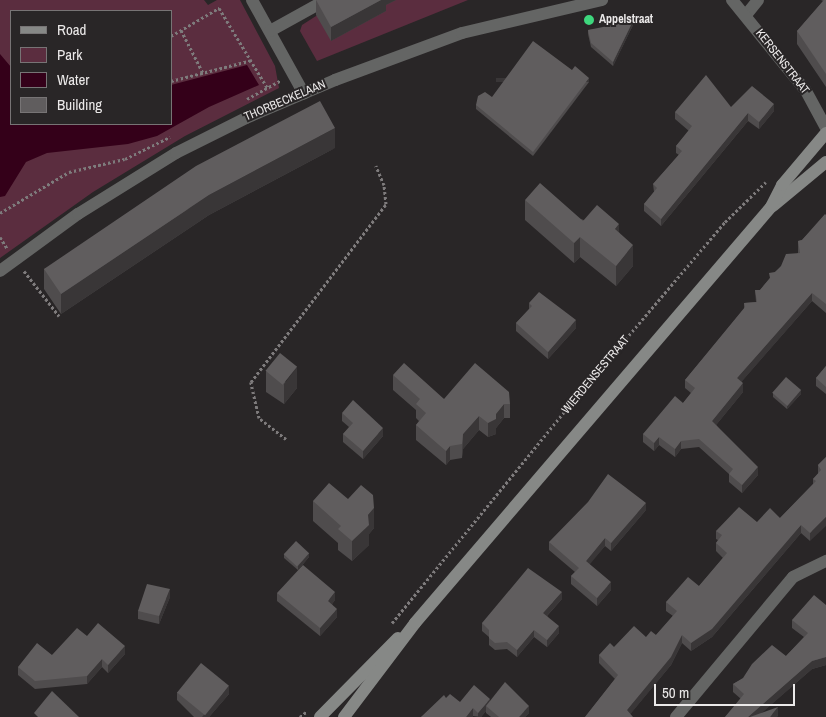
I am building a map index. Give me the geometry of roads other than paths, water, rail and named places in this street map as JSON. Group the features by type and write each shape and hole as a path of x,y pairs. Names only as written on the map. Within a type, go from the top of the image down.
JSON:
{"main road":[{"name":"WIERDENSESTRAAT","path":"771,207 782,186 826,133"},
{"name":"WIERDENSESTRAAT","path":"344,717 415,623 771,207 826,162"},
{"name":"WIERDENSESTRAAT","path":"320,717 371,662 415,623"}],"street":[{"path":"252,0 304,94"},
{"path":"270,31 326,0"},
{"name":"THORBECKELAAN","path":"0,271 78,214 176,153 246,118 462,33 602,0"},
{"name":"KERSENSTRAAT","path":"732,0 806,91 826,128"},
{"path":"746,15 758,0"},
{"path":"676,717 793,577 826,561"}],"water":[{"path":"0,54 10,66 10,125 172,125 172,85 247,65 259,85 209,107 157,136 128,144 47,153 26,162 5,196 0,197"}],"place":[{"name":"Appelstraat","path":"589,20"}]}
